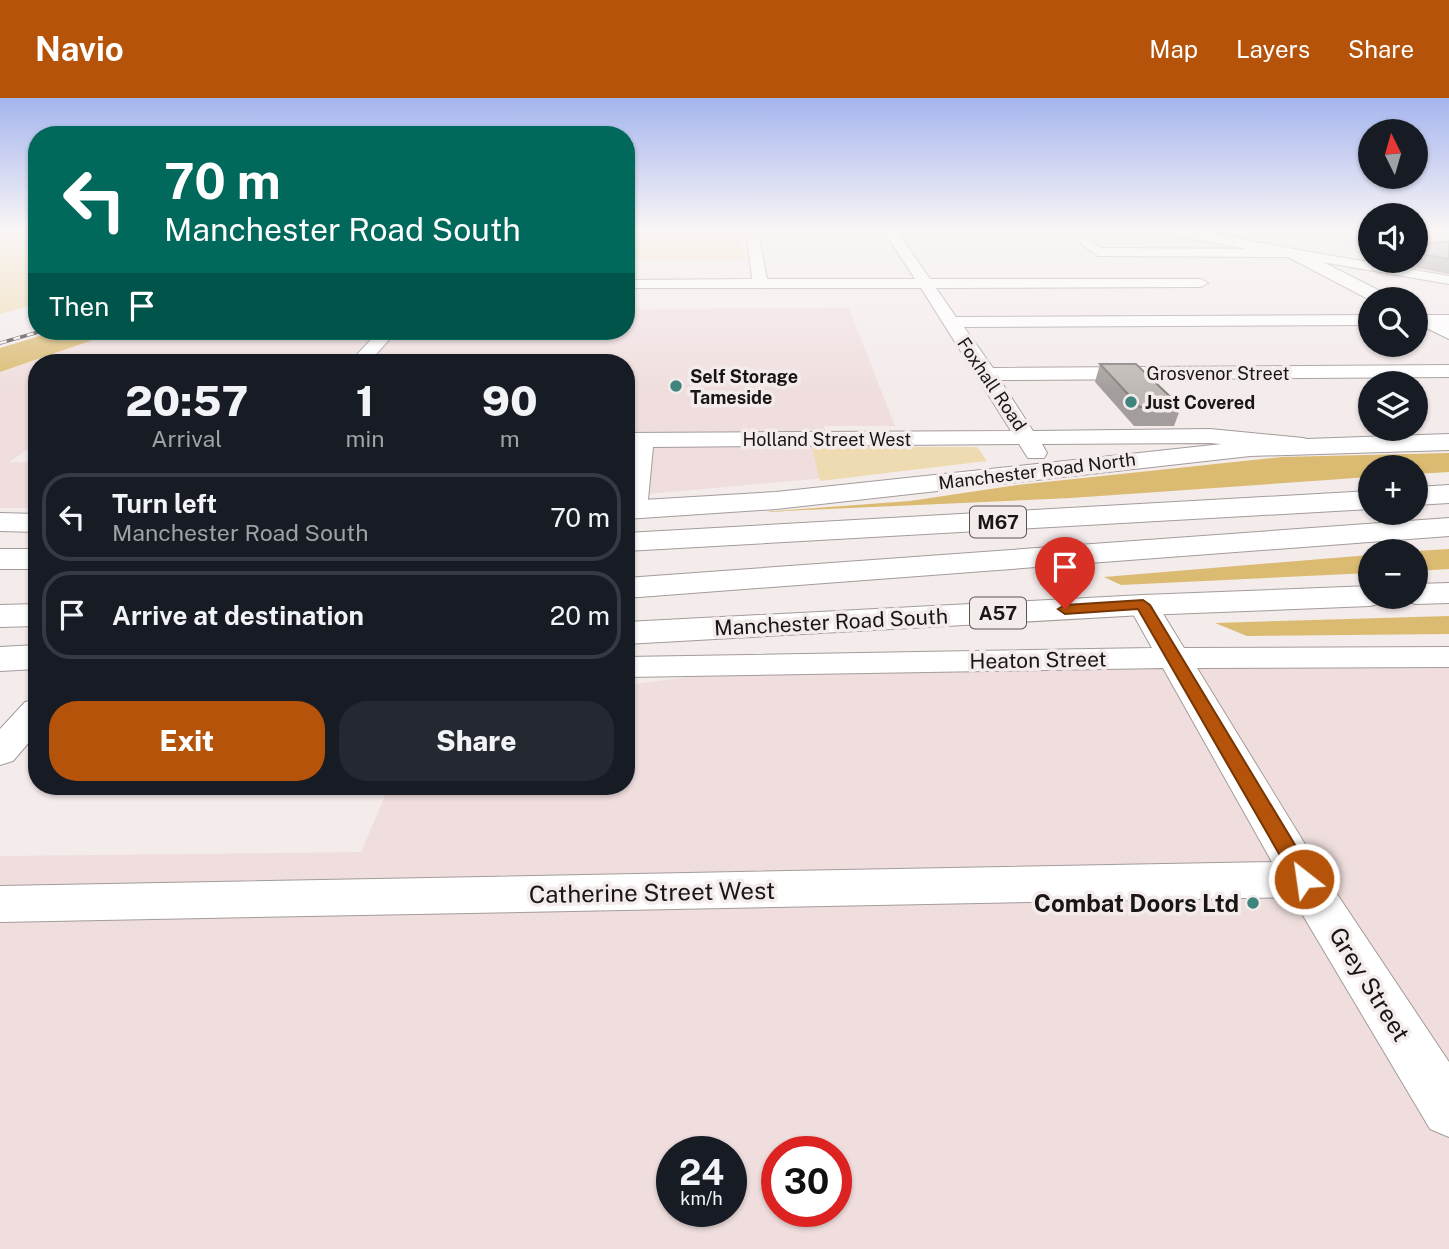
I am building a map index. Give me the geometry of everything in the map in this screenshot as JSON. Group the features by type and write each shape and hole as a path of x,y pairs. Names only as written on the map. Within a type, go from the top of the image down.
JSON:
{"main road":[{"path":"1428,324 1449,333"},
{"name":"Manchester Road North","path":"635,510 784,498 1222,450 1303,445 1449,442"},
{"path":"1428,495 1449,494"},
{"name":"M67","path":"635,541 1358,501"},
{"path":"0,522 28,523"},
{"name":"M67","path":"635,587 1449,527"},
{"path":"0,559 28,559"},
{"path":"1428,594 1449,593"},
{"name":"Manchester Road South","path":"635,633 1143,605 1358,596"},
{"path":"0,617 28,615"},
{"path":"0,659 28,657"}],"street":[{"path":"635,284 664,284"},
{"name":"Foxhall Road","path":"927,284 1028,439 1044,470"},
{"path":"1428,319 1449,320"},
{"path":"950,322 1358,320"},
{"path":"366,354 379,340"},
{"name":"Grosvenor Street","path":"987,374 1449,371"},
{"name":"Holland Street West","path":"635,440 1210,436 1303,445"},
{"name":"Grey Street","path":"1143,605 1304,879 1449,1110"},
{"name":"Heaton Street","path":"635,667 1175,658 1449,657"},
{"path":"0,752 28,719"},
{"name":"Catherine Street West","path":"0,904 1304,879"}],"shaded area":[{"path":"0,284 28,284 28,306 0,314"},
{"path":"849,308 895,426 824,426 837,477 635,495 635,354 52,354 93,340 635,340 635,309"},
{"path":"28,340 93,340 52,354 28,354 28,362 0,372 0,348"},
{"path":"28,362 28,449 9,462 28,462 28,508 0,508 0,372"},
{"path":"812,447 977,447 987,461 820,481"},
{"path":"1449,453 1449,472 1428,473 1428,455 1366,455"},
{"path":"1358,455 1358,478 1071,498 761,512 910,501 1017,485 1282,457"},
{"path":"1449,549 1449,569 1428,570 1428,550"},
{"path":"1358,556 1358,574 1121,585 1104,577"},
{"path":"1449,616 1449,634 1247,636 1215,623"},
{"path":"1449,664 1449,1249 0,1249 0,856 361,852 385,795 635,795 635,684 712,674"}],"building":[{"path":"1100,364 1136,364 1181,407 1140,407"}],"railway":[{"path":"0,343 28,335"}],"place":[{"name":"Self Storage Tameside","path":"676,386"},
{"name":"Just Covered","path":"1131,402"},
{"name":"Combat Doors Ltd","path":"1253,903"}],"route":[{"path":"1065,609 1143,605 1304,879"}]}
